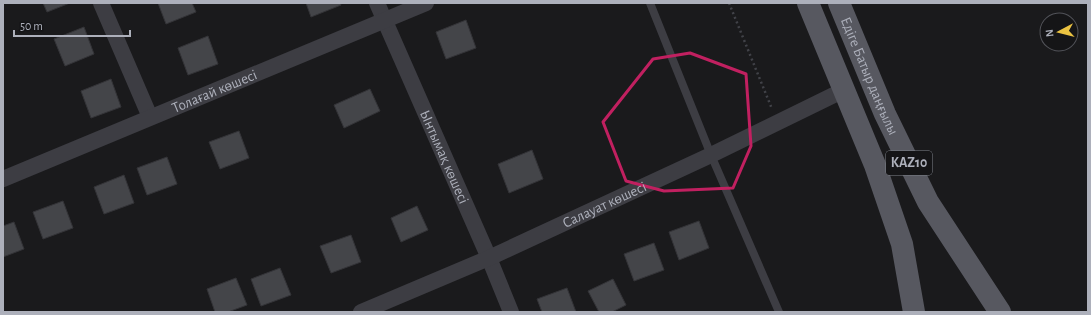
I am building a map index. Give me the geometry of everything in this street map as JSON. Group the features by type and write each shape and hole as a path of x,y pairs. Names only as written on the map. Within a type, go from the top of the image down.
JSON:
{"main road":[{"name":"Едіге Батыр даңғылы","path":"808,3 875,165 902,244 914,312"},
{"name":"Едіге Батыр даңғылы","path":"839,3 885,114 928,202 1000,312"}],"street":[{"path":"101,3 150,117"},
{"name":"Ынтымақ көшесі","path":"377,3 489,258 511,312"},
{"name":"Толағай көшесі","path":"3,179 384,19 426,3"},
{"name":"Салауат көшесі","path":"361,312 489,258 711,155 844,90"}],"lane":[{"path":"650,3 711,155 779,312"}],"path":[{"path":"729,3 777,123"}],"highlighted area":[{"path":"690,53 746,74 751,146 733,188 664,191 626,181 603,122 653,59"}],"building":[{"path":"43,3 70,3 47,12"},
{"path":"158,3 192,3 196,12 166,24"},
{"path":"306,3 340,3 341,5 311,17"},
{"path":"466,20 476,48 446,59 436,32"},
{"path":"84,27 94,54 65,66 54,39"},
{"path":"208,36 218,64 188,75 178,48"},
{"path":"111,79 121,107 91,118 81,91"},
{"path":"370,89 380,111 344,128 334,105"},
{"path":"239,131 249,158 220,169 209,142"},
{"path":"532,150 543,179 509,193 498,164"},
{"path":"167,157 177,184 147,195 137,168"},
{"path":"124,175 134,203 104,214 94,187"},
{"path":"63,201 73,228 43,239 33,212"},
{"path":"417,206 428,230 401,242 391,218"},
{"path":"699,221 709,248 679,260 669,232"},
{"path":"14,222 24,249 3,257 3,226"},
{"path":"351,235 361,262 331,273 320,246"},
{"path":"654,243 664,270 634,281 624,254"},
{"path":"280,268 291,295 261,306 251,279"},
{"path":"236,278 247,305 228,312 215,312 207,289"},
{"path":"613,279 626,305 612,312 599,312 588,291"},
{"path":"567,288 576,312 542,312 537,299"}]}
